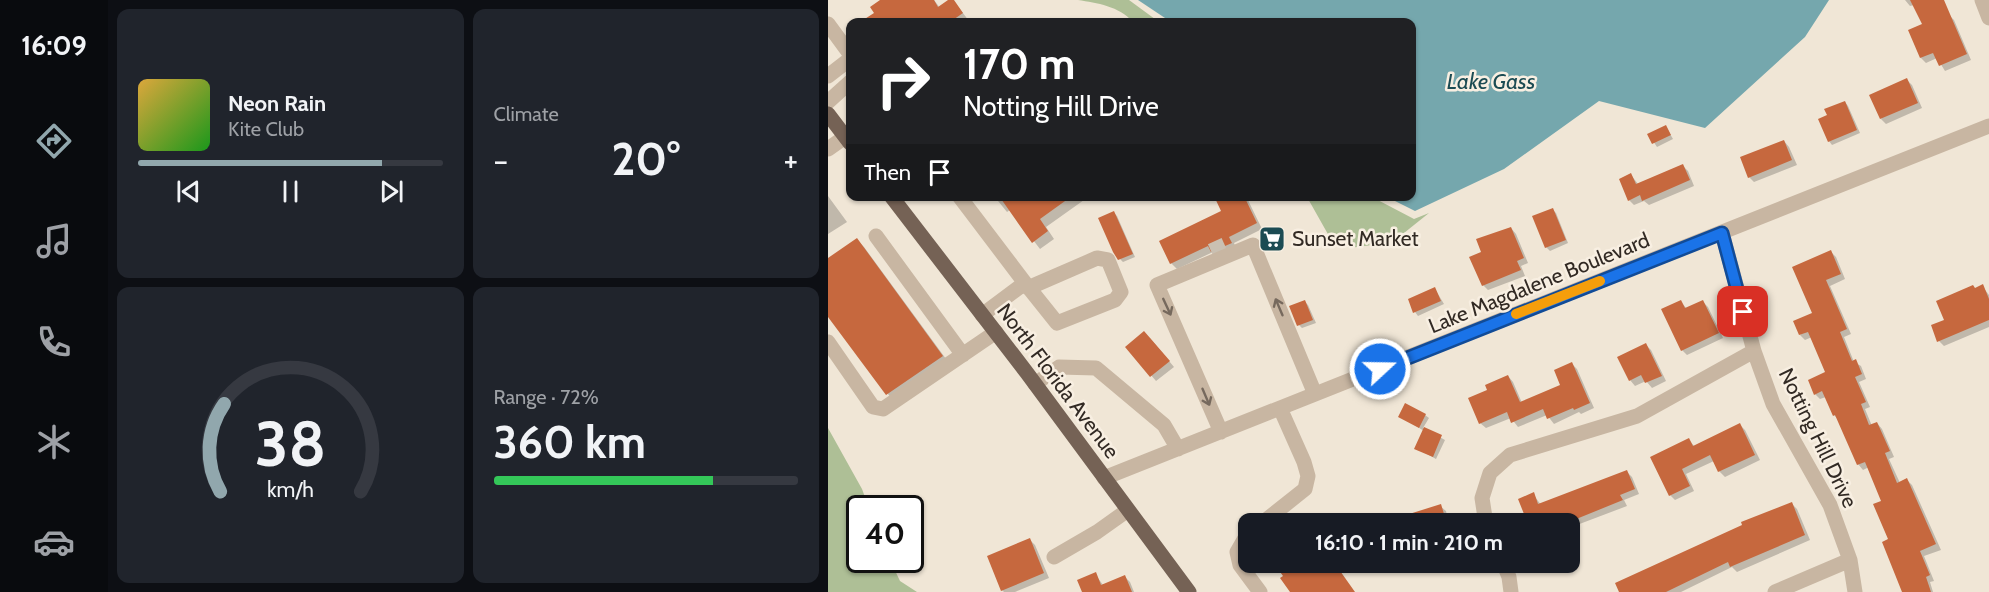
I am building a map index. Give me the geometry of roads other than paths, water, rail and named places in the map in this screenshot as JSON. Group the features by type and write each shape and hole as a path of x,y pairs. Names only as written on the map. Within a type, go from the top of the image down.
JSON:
{"main road":[{"path":"828,114 846,137"},
{"name":"North Florida Avenue","path":"895,201 996,332 1189,592"}],"street":[{"path":"1982,0 1989,18"},
{"path":"828,24 846,49"},
{"path":"828,76 846,62"},
{"path":"828,102 846,86"},
{"name":"Lake Magdalene Boulevard","path":"1104,478 1989,126"},
{"path":"828,149 846,141"},
{"path":"963,201 1027,285 1057,323 1115,300 1121,292 1108,260 1097,258 1027,285 982,315"},
{"name":"Notting Hill Drive","path":"1722,233 1754,351 1773,404 1830,505 1850,560 1855,592"},
{"path":"876,236 963,355"},
{"path":"1221,432 1157,285 1235,246 1253,245 1315,394"},
{"path":"828,342 873,407 883,410 996,332"},
{"path":"1484,513 1482,498 1490,473 1510,454 1637,416 1754,351"},
{"path":"1035,384 1059,367 1096,368 1164,425 1178,449"},
{"path":"1275,513 1305,489 1308,476 1280,408"},
{"path":"1054,557 1097,532 1128,510"},
{"path":"1774,592 1850,560"},
{"path":"1246,573 1260,592"},
{"path":"1507,573 1511,592"}],"water":[{"name":"Lake Gass","path":"1138,0 1829,0 1805,37 1705,128 1599,101 1504,169 1415,211 1395,201 1416,201 1416,18 1165,18"}],"tunnel":[{"path":"1211,251 1231,242"}],"place":[{"name":"Sunset Market","path":"1272,239"}]}
